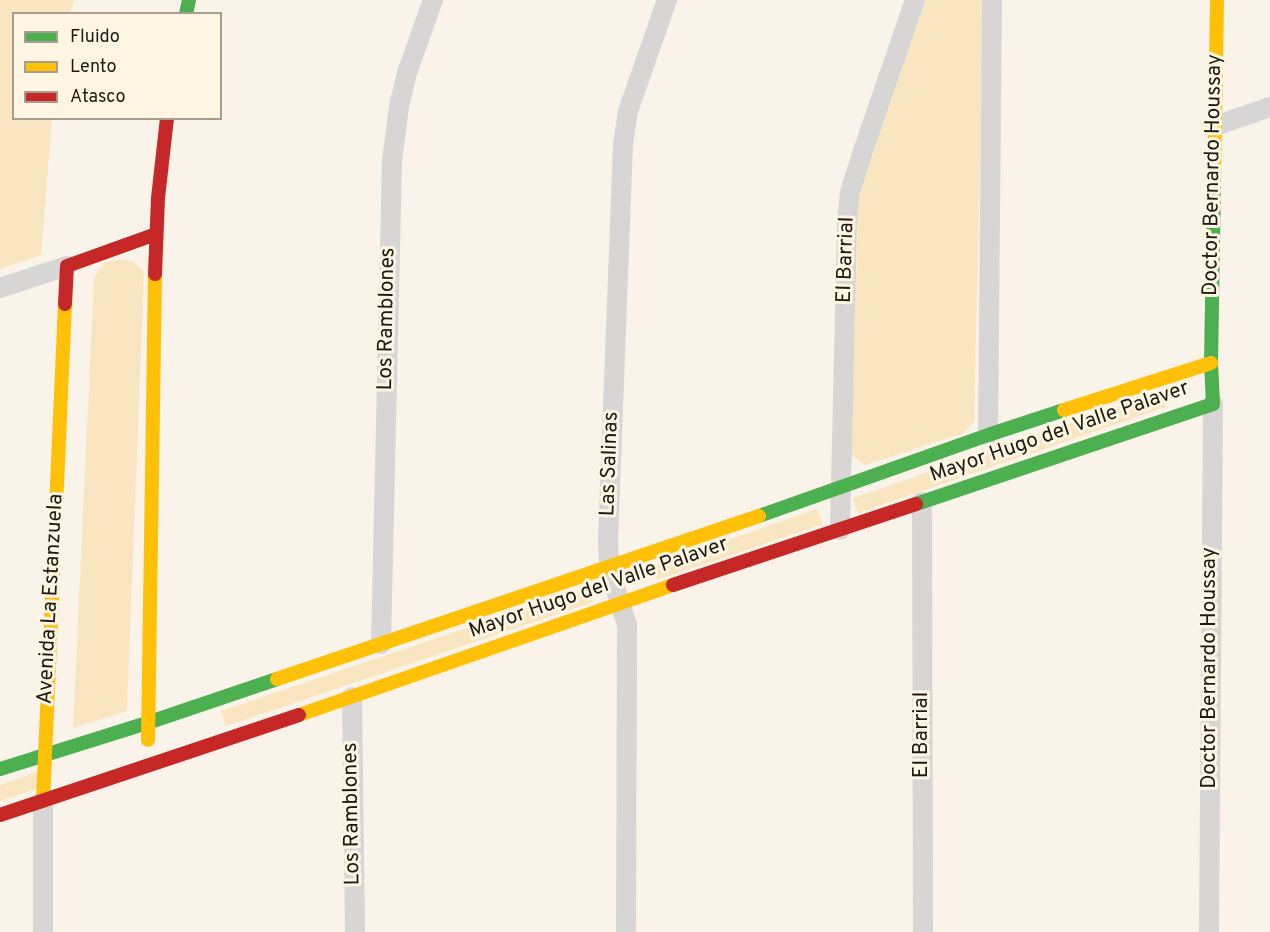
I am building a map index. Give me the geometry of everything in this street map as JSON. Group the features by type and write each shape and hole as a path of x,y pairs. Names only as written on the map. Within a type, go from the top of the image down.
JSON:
{"street":[{"name":"Los Ramblones","path":"381,644 392,161 399,106 407,73 433,0"},
{"name":"Las Salinas","path":"626,932 627,625 609,568 608,539 623,144 628,111 668,0"},
{"name":"El Barrial","path":"840,530 847,223 850,192 915,0"},
{"path":"988,435 992,0"},
{"name":"Doctor Bernardo Houssay","path":"1209,932 1213,394 1211,363 1218,0"},
{"path":"1215,126 1270,107"},
{"path":"148,765 156,234 166,120"},
{"path":"0,288 156,234"},
{"name":"Avenida La Estanzuela","path":"43,932 43,801 67,266"},
{"name":"Mayor Hugo del Valle Palaver","path":"0,769 45,753 147,723 609,568 988,435 1211,363"},
{"name":"Mayor Hugo del Valle Palaver","path":"0,815 922,502 1213,394"},
{"name":"El Barrial","path":"922,502 923,932"},
{"name":"Los Ramblones","path":"352,697 355,932"}],"shaded area":[{"path":"0,0 74,0 70,12 12,12 12,120 52,120 41,255 0,269"},
{"path":"926,0 984,0 974,421 964,433 865,465 851,455 858,205 865,176"},
{"path":"121,259 134,262 144,272 127,711 73,728 94,278 104,263"},
{"path":"1161,392 1166,407 858,513 853,498"},
{"path":"817,509 823,524 657,580 652,566"},
{"path":"588,587 593,602 226,726 221,711"},
{"path":"37,772 42,787 0,801 0,785"}],"traffic: fast":[{"path":"186,12 189,0"},
{"path":"916,504 1213,404 1211,363 1214,184"},
{"path":"759,516 1064,410"},
{"path":"0,769 277,679"}],"traffic: slow":[{"path":"1214,184 1217,0"},
{"path":"148,740 155,274"},
{"path":"43,801 65,304"},
{"path":"1064,410 1211,363"},
{"path":"277,679 759,516"},
{"path":"299,715 673,585"}],"traffic: jam":[{"path":"155,274 158,198 167,120"},
{"path":"65,304 67,266 156,234"},
{"path":"673,585 916,504"},
{"path":"0,815 299,715"}]}
